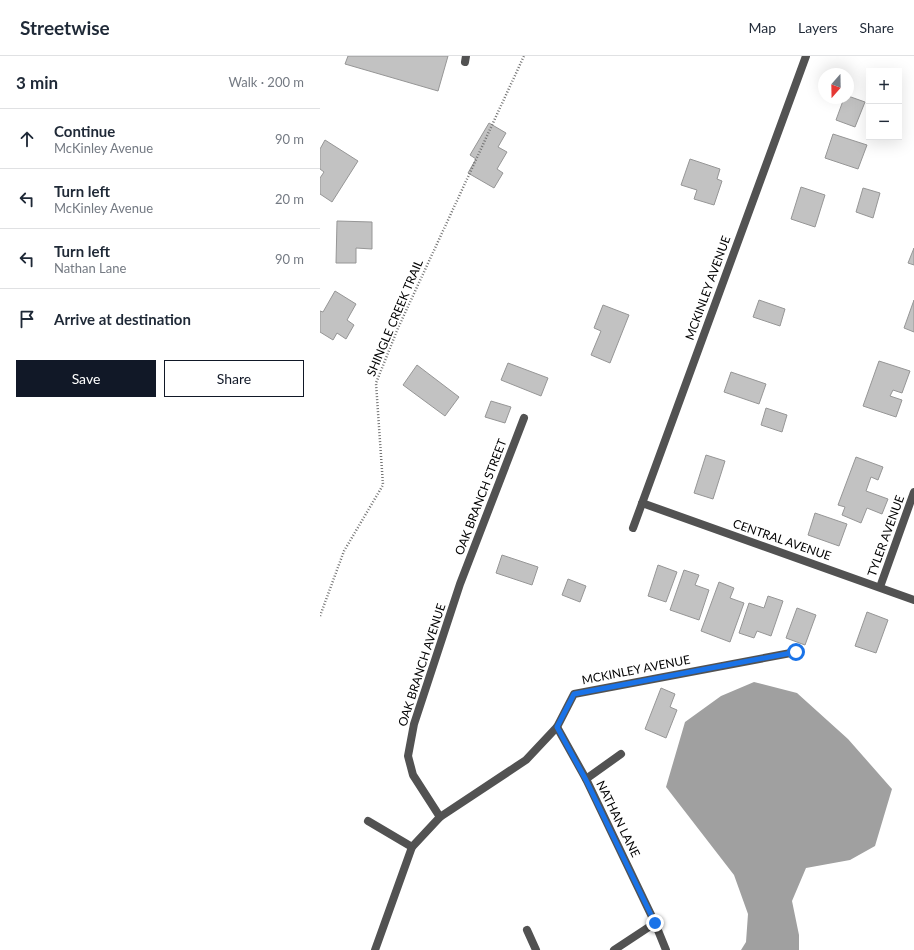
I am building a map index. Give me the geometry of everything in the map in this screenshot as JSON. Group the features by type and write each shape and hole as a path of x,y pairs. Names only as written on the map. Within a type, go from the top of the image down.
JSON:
{"street":[{"name":"MCKINLEY AVENUE","path":"633,528 806,56"},
{"name":"OAK BRANCH STREET","path":"460,584 524,418"},
{"name":"TYLER AVENUE","path":"880,587 914,492"},
{"name":"CENTRAL AVENUE","path":"642,503 914,600"},
{"name":"OAK BRANCH AVENUE","path":"440,817 412,775 408,756 414,724 460,584"},
{"name":"MCKINLEY AVENUE","path":"375,950 412,848 440,817 526,760 557,727 574,694 796,652"},
{"name":"NATHAN LANE","path":"557,727 586,780 655,923 666,950"},
{"path":"586,780 622,754"},
{"path":"368,821 412,848"},
{"path":"614,950 655,923"},
{"path":"526,930 536,950"}],"path":[{"name":"SHINGLE CREEK TRAIL","path":"320,616 344,551 383,485 376,383 398,328 524,56"}],"shaded area":[{"path":"754,682 797,693 848,739 892,789 875,846 850,860 806,868 792,901 799,935 799,950 741,950 746,942 748,914 734,875 666,787 685,722 721,696"}],"building":[{"path":"348,56 448,56 438,91 345,64"},
{"path":"854,98 865,102 855,127 836,120 842,104 854,104"},
{"path":"489,123 506,133 498,147 507,152 497,169 503,173 494,188 468,173 476,159 470,155"},
{"path":"833,134 867,145 858,169 825,158"},
{"path":"325,140 358,161 332,202 320,194 320,178 324,172 320,169 320,149"},
{"path":"690,159 720,169 717,179 722,181 714,205 694,199 697,190 681,185"},
{"path":"801,187 825,195 815,227 791,219"},
{"path":"863,188 880,193 873,218 856,212"},
{"path":"337,221 372,222 372,249 356,248 356,263 336,263"},
{"path":"914,248 914,265 908,263"},
{"path":"335,291 356,304 347,320 354,325 346,339 337,333 333,340 320,332 320,311 323,312"},
{"path":"759,300 785,309 780,326 753,317"},
{"path":"914,300 914,332 904,328"},
{"path":"603,305 629,315 610,363 591,355 601,331 594,328"},
{"path":"879,361 910,371 902,393 893,390 890,396 902,400 896,417 863,406"},
{"path":"508,363 548,378 541,396 501,380"},
{"path":"417,365 459,397 445,416 403,385"},
{"path":"731,372 766,384 759,404 724,392"},
{"path":"491,401 511,407 505,423 485,417"},
{"path":"766,408 787,415 782,432 761,425"},
{"path":"706,455 725,461 713,499 694,493"},
{"path":"856,457 883,467 878,480 871,477 866,491 888,499 882,514 867,508 861,523 842,515 845,507 838,505"},
{"path":"815,513 847,524 839,546 808,535"},
{"path":"502,555 538,567 532,585 496,573"},
{"path":"658,565 677,572 666,602 648,596"},
{"path":"684,570 699,575 695,585 709,590 699,620 670,610"},
{"path":"568,579 586,586 580,602 562,595"},
{"path":"719,582 734,588 730,598 744,603 730,642 701,631"},
{"path":"768,596 783,601 771,636 757,631 754,638 739,633 749,603 764,608"},
{"path":"797,608 816,615 805,645 786,638"},
{"path":"867,612 888,620 876,653 855,646"},
{"path":"661,688 675,694 670,707 677,710 666,738 645,729"}],"route":[{"path":"655,923 586,780 557,727 574,694 796,652"}]}
